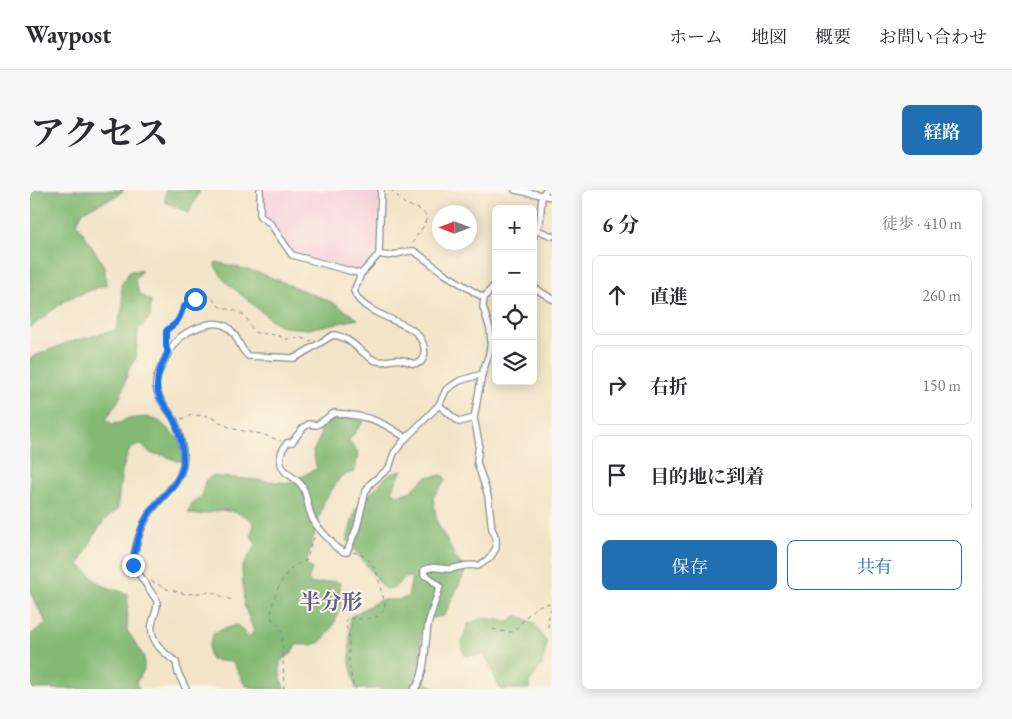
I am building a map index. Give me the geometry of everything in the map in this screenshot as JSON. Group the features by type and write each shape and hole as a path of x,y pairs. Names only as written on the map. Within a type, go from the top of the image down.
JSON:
{"street":[{"path":"260,190 260,216 270,223 292,255 361,274"},
{"path":"186,689 178,673 176,662 158,646 152,634 152,625 158,607 157,601 133,565 143,528 151,512 177,480 183,466 184,456 175,421 162,402 156,387 158,374 168,352 182,335 207,324 219,323 228,327 234,333 243,352 248,356 295,358 333,335 339,335 377,361 389,362 397,359 415,364 421,362 425,351 424,344 412,329 377,312 356,297 354,291 361,274 378,254 382,190"},
{"path":"515,190 544,192 552,197"},
{"path":"544,192 537,230 552,236"},
{"path":"378,254 392,256 412,251 484,298"},
{"path":"414,689 418,686 422,671 429,623 440,587 424,575 424,570 430,567 449,568 467,564 478,566 490,558 496,548 496,538 492,529 488,496 477,462 479,443 474,418 482,374 491,341 490,329 483,307 484,298 492,288"},
{"path":"537,290 552,299"},
{"path":"406,438 387,424 369,417 334,413 318,425 309,424 303,428 292,442 287,443 280,453 281,464 285,473 297,480 303,487 310,513 319,530 328,537 334,548 347,552 357,527 365,493 370,484 388,468 394,453 406,438 439,405 446,390 459,381 482,374"},
{"path":"439,405 459,422 474,418"}],"path":[{"path":"391,190 406,204 419,209 426,215 426,222 413,240 412,251"},
{"path":"168,352 166,331 179,319 181,309 185,305 203,295 214,298 222,307 243,314 250,327 256,333 272,334 286,339 302,338 308,341 319,337"},
{"path":"175,421 192,415 208,416 234,429 261,434 287,443"},
{"path":"284,689 282,633 281,627 272,618 272,608 277,592 290,569 306,560 311,544 319,530"},
{"path":"347,552 364,555 372,563 377,572 385,603 383,611 376,616 368,619 347,618 345,622 349,636 349,665 354,689"},
{"path":"139,575 166,589 190,594 211,592 234,601"},
{"path":"493,629 512,632 516,630 521,621 534,608 543,604 552,604"},
{"path":"548,627 549,612 552,608"}],"shaded area":[{"path":"262,190 380,190 376,252 361,272 294,254 261,213"}],"green space":[{"path":"30,190 124,190 116,196 83,211 77,223 105,268 106,285 67,299 30,328"},
{"path":"166,190 200,190 189,213 165,202"},
{"path":"216,262 260,273 334,303 358,319 309,329 284,327 270,319 225,281 215,266"},
{"path":"142,270 135,280 139,293 151,301 150,318 138,330 136,359 129,369 121,396 106,420 112,424 120,423 126,419 146,417 159,421 188,448 188,461 177,461 163,455 152,454 141,445 131,447 121,477 118,509 104,521 79,565 95,580 106,587 128,594 127,630 144,657 144,670 136,683 139,689 30,689 30,635 46,623 30,592 30,358 66,343 116,330 123,305 121,285 130,271"},
{"path":"335,416 364,421 349,440 358,452 355,472 341,476 324,502 306,563 312,569 308,581 313,584 335,581 340,583 340,609 325,638 314,645 296,645 291,654 280,661 280,674 284,689 256,689 245,685 233,662 211,660 209,649 215,632 237,625 249,637 254,631 244,605 242,567 256,545 251,535 254,523 241,514 231,511 216,511 199,515 188,513 192,503 202,496 205,481 212,476 291,483 313,470 317,470 313,451 321,435 319,428"},
{"path":"402,470 392,490 397,495 411,491 426,477 443,475 446,480 433,497 437,522 456,558 466,570 444,616 426,619 420,637 426,683 437,689 356,689 350,663 350,617 380,600 399,600 408,597 412,577 405,577 394,588 385,589 347,540 355,510 387,476"},
{"path":"517,615 534,623 547,643 542,665 529,682 529,689 500,689 485,654 465,656 461,646 468,624 483,618 509,621"}],"district":[{"name":"半分形","path":"331,602"}],"route":[{"path":"133,565 143,528 151,512 177,480 183,466 184,456 175,421 162,402 156,387 158,374 168,352 166,331 179,319 181,309 195,299"}]}
